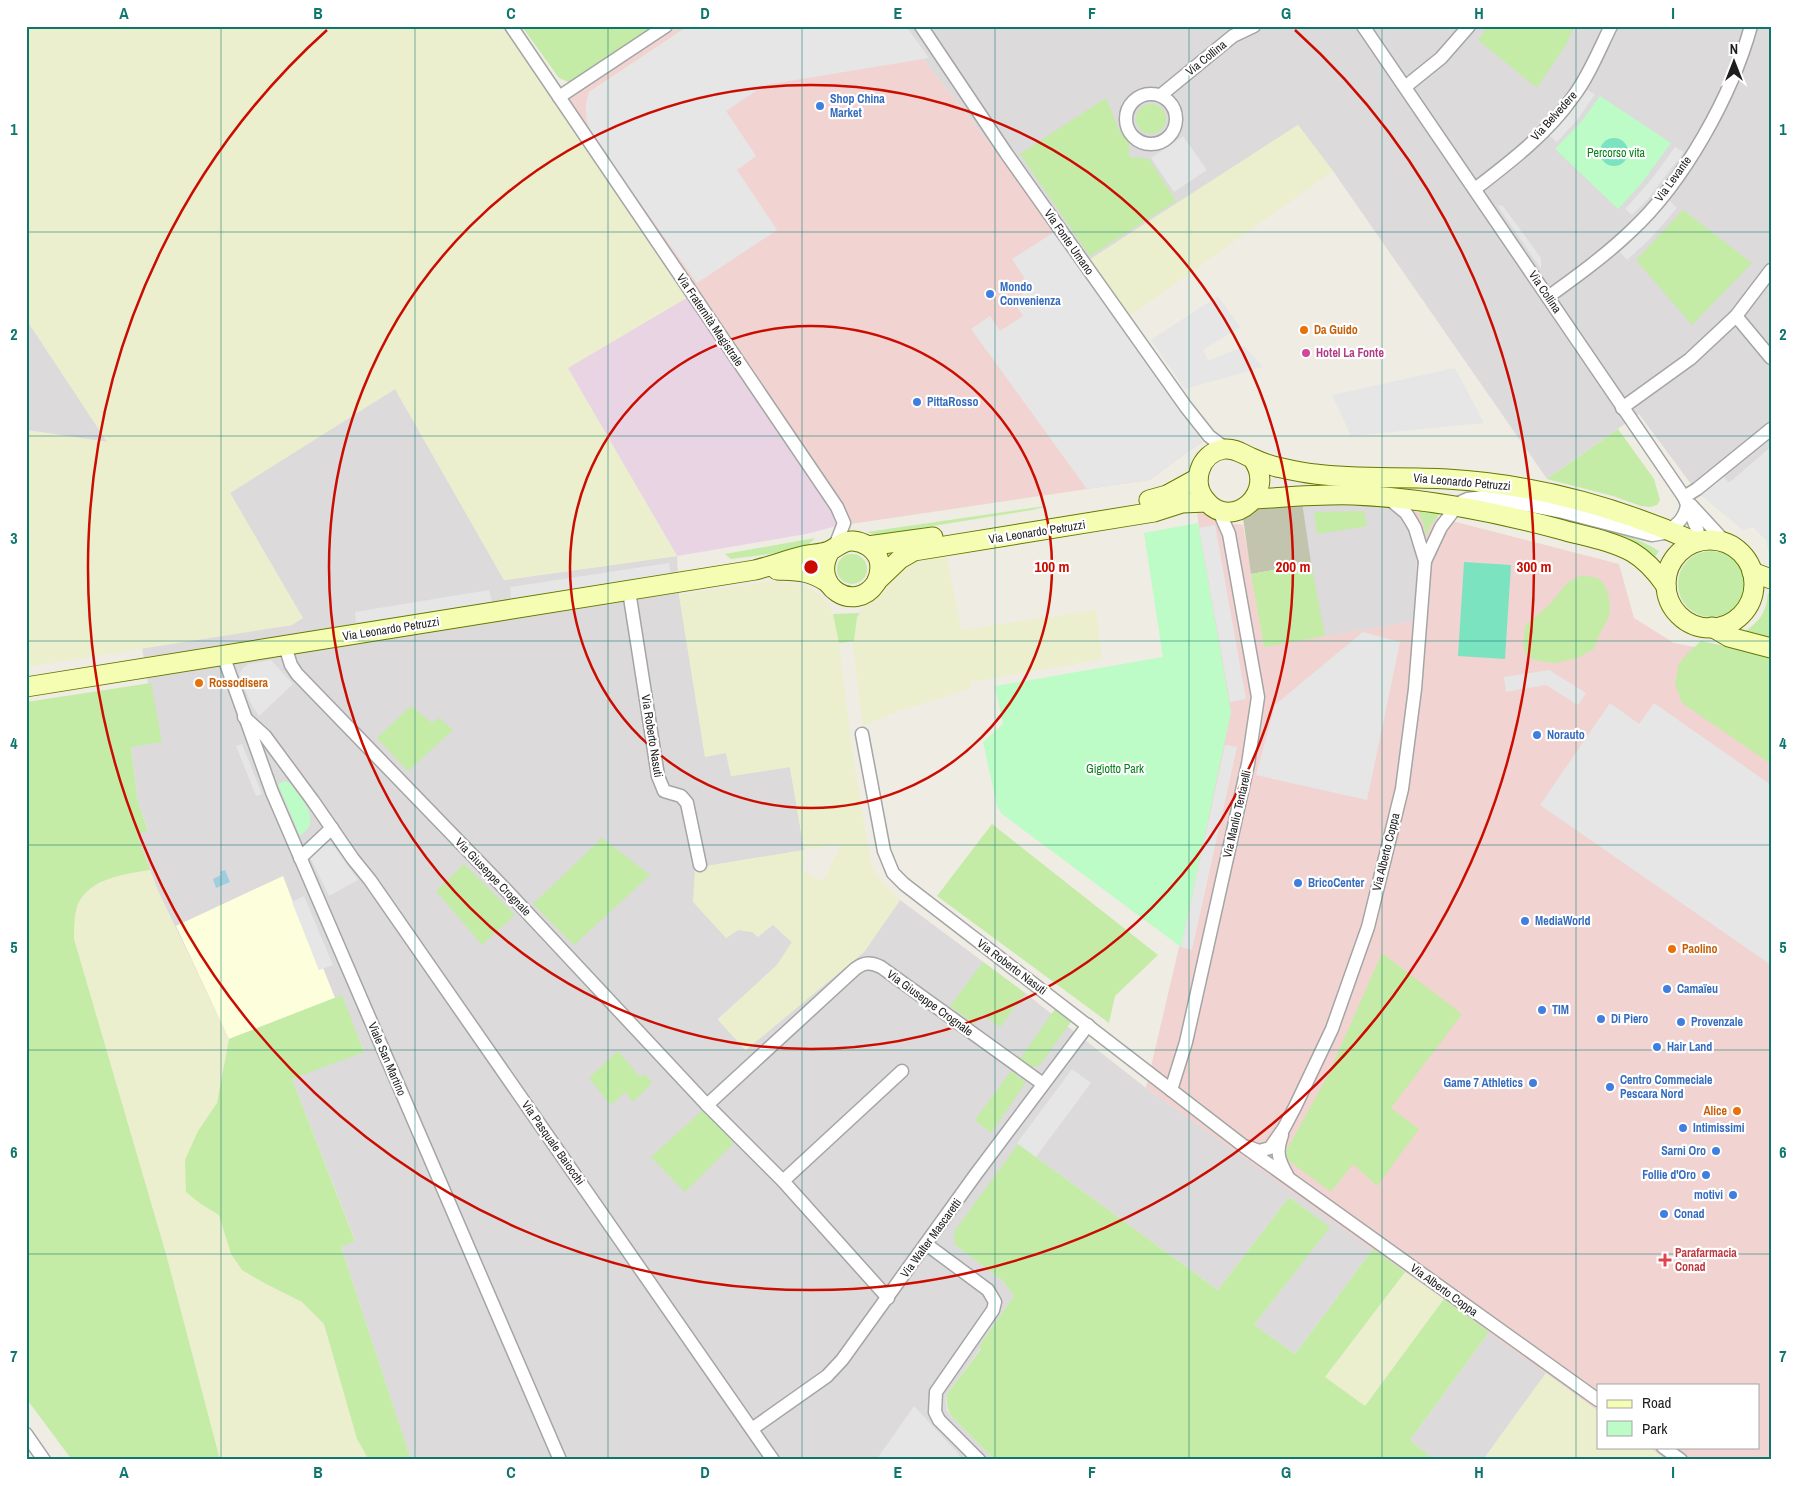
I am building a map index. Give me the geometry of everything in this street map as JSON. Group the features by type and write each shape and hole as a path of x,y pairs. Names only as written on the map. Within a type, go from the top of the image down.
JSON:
{"main road":[{"path":"1226,449 1235,449 1252,458 1259,469 1261,481 1255,499 1247,506 1228,512 1212,506 1200,491 1198,478 1199,471 1207,458 1226,449"},
{"name":"Via Leonardo Petruzzi","path":"1252,458 1299,472 1324,476 1449,479 1513,486 1581,501 1698,542"},
{"name":"Via Leonardo Petruzzi","path":"868,546 1153,499 1167,495 1198,478"},
{"name":"Via Leonardo Petruzzi","path":"1255,499 1314,495 1388,497 1457,506 1524,520 1616,545 1632,552 1651,566 1666,586"},
{"name":"Via Leonardo Petruzzi","path":"877,581 900,558 914,551 1154,512 1182,503 1212,506"},
{"path":"1714,540 1726,543 1742,554 1752,572 1754,585 1751,598 1745,610 1735,620 1712,627 1698,626 1678,614 1672,605 1666,586 1669,568 1681,550 1698,542 1714,540"},
{"path":"843,542 860,542 868,546 878,558 880,574 877,581 866,592 852,596 838,592 827,582 824,566 826,558 833,548 843,542"},
{"name":"Via Leonardo Petruzzi","path":"26,687 755,570 833,548"},
{"name":"Via Leonardo Petruzzi","path":"755,570 803,571 814,574 827,582"},
{"path":"1752,572 1771,579"},
{"path":"1712,627 1728,638 1771,648"}],"street":[{"name":"Via Fraternità Magistrale","path":"511,26 837,507 844,523 833,548"},
{"path":"559,97 666,26"},
{"name":"Via Fonte Umano","path":"921,26 1006,153 1186,407 1209,436 1226,449"},
{"name":"Via Collina","path":"1160,95 1233,36 1254,26"},
{"name":"Via Collina","path":"1363,26 1475,188 1686,501 1726,543"},
{"path":"1405,87 1441,58 1469,26"},
{"name":"Via Belvedere","path":"1475,188 1504,167 1546,129 1573,98 1593,64 1611,26"},
{"name":"Via Levante","path":"1548,297 1576,277 1632,230 1671,186 1705,134 1729,86 1743,54 1751,26"},
{"path":"1153,94 1160,95 1167,99 1176,112 1175,128 1166,140 1146,144 1133,137 1129,131 1126,117 1127,110 1137,98 1153,94"},
{"path":"1622,408 1690,359 1736,316 1771,270"},
{"path":"1736,316 1771,358"},
{"path":"1668,530 1681,520 1685,514 1686,501 1697,489 1771,429"},
{"name":"Via Alberto Coppa","path":"1246,1147 1259,1151 1270,1148 1284,1128 1332,1029 1368,928 1402,789 1410,739 1421,633 1425,561 1412,521 1406,512 1388,497"},
{"name":"Via Leonardo Petruzzi","path":"1457,506 1468,501 1482,499 1510,500 1562,510 1652,533 1668,530"},
{"name":"Via Collina","path":"1686,501 1697,529 1698,542"},
{"name":"Via Manlio Tentarelli","path":"1171,1090 1186,1042 1248,764 1258,697 1229,534 1212,506"},
{"name":"Via Alberto Coppa","path":"1425,561 1441,527 1457,506"},
{"path":"1229,534 1238,510"},
{"name":"Via Roberto Nasuti","path":"629,591 658,776 664,791 681,796 687,803 700,865"},
{"name":"Via Giuseppe Crognale","path":"285,646 290,665 297,674 506,890 707,1105 783,1181 888,1298"},
{"name":"Viale San Martino","path":"223,655 264,772 300,858 560,1460"},
{"name":"Via Pasquale Baiocchi","path":"244,717 265,736 370,880 773,1460"},
{"name":"Via Roberto Nasuti","path":"862,734 884,851 893,873 915,892 1246,1147"},
{"path":"264,772 285,764"},
{"path":"300,858 332,828"},
{"name":"Via Giuseppe Crognale","path":"707,1105 855,970 868,962 881,967 1043,1084"},
{"name":"Via Walter Mascaretti","path":"752,1429 827,1376 842,1360 1088,1025"},
{"path":"783,1181 902,1071"},
{"name":"Via Alberto Coppa","path":"1284,1128 1278,1149 1280,1162 1290,1179"},
{"name":"Via Alberto Coppa","path":"1246,1147 1597,1399"},
{"path":"926,1244 988,1290 995,1302 993,1310 936,1392 935,1412 940,1420 979,1460"},
{"path":"26,1434 44,1460"},
{"path":"1664,1448 1681,1460"}],"shaded area":[{"path":"26,26 504,26 688,297 568,368 677,556 504,580 395,389 230,493 303,618 292,625 26,667 26,430 107,442 26,319"},
{"path":"679,26 897,26 1045,214 1202,442 1149,480 837,526 834,515 558,106"},
{"path":"688,26 906,26 929,58 765,85 726,111 756,156 737,170 777,230 697,283 590,132 586,117 586,103 589,92"},
{"path":"897,26 1771,26 1771,447 1729,483 1720,474 1697,492 1639,414 1547,479 1333,171 1298,125 1089,260 1045,214"},
{"path":"1585,89 1595,94 1578,119 1557,142 1549,135"},
{"path":"1298,125 1333,171 1127,318 1089,260"},
{"path":"1183,136 1207,170 1174,192 1151,158"},
{"path":"1675,147 1684,152 1647,200 1632,215 1625,209 1651,180"},
{"path":"1669,200 1677,208 1650,239 1627,260 1620,252"},
{"path":"1497,205 1503,206 1541,258 1541,269"},
{"path":"1056,231 1202,442 1149,480 1087,489 971,329 990,316 1000,331 1023,316 1013,301 1031,288 1012,259"},
{"path":"1218,296 1240,327 1203,350 1209,361 1244,346 1263,367 1185,389 1151,340"},
{"path":"688,297 834,515 837,526 806,534 677,556 567,368"},
{"path":"26,319 108,442 26,430"},
{"path":"1455,368 1484,423 1351,436 1332,395"},
{"path":"395,389 504,580 677,556 679,595 705,756 726,753 731,776 790,767 804,850 695,868 726,938 738,930 752,932 773,925 792,942 777,965 718,1019 745,1050 864,952 900,900 1025,993 1146,1088 1373,1249 1295,1354 1254,1325 1329,1227 1289,1197 1218,1290 1018,1144 955,1245 1002,1280 1014,1296 979,1346 981,1348 947,1394 946,1401 947,1410 952,1417 995,1460 411,1460 341,1247 355,1240 292,1079 364,1051 341,996 229,1039 158,891 137,835 148,829 138,803 128,721 134,698 148,683 142,647 292,625 302,618 230,493"},
{"path":"1771,448 1771,554 1769,553 1766,540 1753,527 1743,530 1697,492 1720,473 1729,483"},
{"path":"1283,502 1390,505 1408,530 1412,545 1417,546 1415,621 1264,647"},
{"path":"1302,502 1311,563 1251,574 1243,518 1255,506"},
{"path":"1196,505 1214,516 1220,525 1243,525 1264,646 1415,621 1417,546 1412,545 1408,530 1390,505 1619,564 1634,618 1674,643 1771,662 1771,1460 1666,1460 1650,1448 1760,1448 1760,1384 1597,1384 1597,1410 1146,1088 1183,930 1199,528"},
{"path":"1215,525 1246,699 1230,702 1199,528"},
{"path":"946,551 961,630 1096,610 1102,659 970,682 971,688 898,711 863,726 852,641 854,641 857,617 883,582 901,564"},
{"path":"669,563 671,575 511,599 510,587"},
{"path":"772,581 809,588 822,597 831,609 838,636 853,757 871,865 880,880 900,900 864,952 746,1050 718,1020 777,965 792,942 773,925 758,937 752,932 738,930 726,938 693,902 695,868 804,850 790,767 731,776 726,753 705,757 679,595","holes":["842,844 823,881 803,872 804,850"]},
{"path":"489,590 492,602 356,623 355,612"},
{"path":"1363,632 1400,642 1367,800 1256,775 1275,705"},
{"path":"271,660 293,684 259,716 252,706 239,674 248,664"},
{"path":"1549,670 1586,693 1578,705 1546,685 1506,692 1504,677"},
{"path":"1610,703 1639,724 1654,703 1771,785 1771,965 1540,805"},
{"path":"242,744 262,794 256,796 236,746"},
{"path":"1225,745 1237,747 1192,950 1181,947"},
{"path":"330,841 358,880 329,896 309,855"},
{"path":"150,870 158,891 229,1039 217,1103 198,1131 201,1204 219,1215 224,1231 242,1270 302,1302 324,1324 357,1439 369,1460 220,1460 166,1254 74,939 74,924 78,904 89,889 112,877"},
{"path":"283,876 319,970 323,968 335,998 229,1039 176,926"},
{"path":"304,896 333,965 319,970 292,902"},
{"path":"1072,1069 1091,1083 1036,1157 1017,1143"},
{"path":"1405,1272 1444,1299 1365,1406 1325,1377"},
{"path":"1489,1332 1546,1373 1483,1460 1434,1460 1410,1440"},
{"path":"1546,1373 1597,1410 1597,1448 1650,1448 1666,1460 1483,1460"},
{"path":"914,1406 958,1453 961,1460 876,1460"}],"green space":[{"path":"525,26 659,26 571,83 559,78 523,28"},
{"path":"1488,26 1574,26 1567,43 1537,88 1478,40"},
{"name":"Percorso vita","path":"1600,96 1671,143 1641,184 1618,209 1555,149 1581,122"},
{"path":"1106,98 1119,130 1129,143 1129,157 1149,159 1176,201 1090,256 1020,154"},
{"path":"1151,104 1157,105 1165,113 1165,125 1157,133 1151,134 1145,133 1137,125 1136,119 1137,113 1145,105"},
{"path":"1614,138 1624,142 1628,152 1624,162 1614,166 1604,162 1600,152 1604,142"},
{"path":"1683,210 1752,263 1692,325 1636,260"},
{"path":"1618,429 1654,479 1660,500 1657,505 1650,507 1641,506 1613,496 1547,479"},
{"path":"1045,506 1032,510 920,528 894,535 880,536 867,532"},
{"path":"1417,508 1441,512 1431,525 1426,537 1424,525"},
{"path":"1532,510 1629,536 1659,551 1655,557 1648,553 1534,517"},
{"path":"1364,511 1367,526 1317,534 1314,512"},
{"name":"Gigiotto Park","path":"1198,523 1231,712 1181,947 1002,814 997,806 983,742 1003,724 995,686 1163,657 1144,533"},
{"path":"815,538 800,550 731,559 725,554"},
{"path":"1704,551 1718,551 1730,556 1739,565 1744,577 1742,597 1735,608 1718,617 1704,617 1692,612 1683,603 1678,591 1678,577 1683,565 1692,556"},
{"path":"852,554 858,555 866,563 866,575 858,583 852,584 846,583 838,575 837,569 838,563 846,555"},
{"path":"1464,562 1511,565 1505,659 1458,656"},
{"path":"1311,563 1325,636 1264,647 1251,574"},
{"path":"1582,575 1598,578 1605,585 1610,606 1609,617 1594,649 1577,658 1557,663 1532,659 1525,653 1523,644 1525,627 1548,606 1567,583"},
{"path":"1768,593 1771,595 1771,641 1740,635 1760,618"},
{"path":"860,613 857,617 854,641 839,643 833,614"},
{"path":"1701,641 1771,656 1771,764 1682,703 1675,683 1679,663"},
{"path":"151,683 162,742 131,747 138,803 148,830 137,835 150,870 109,879 91,888 78,904 74,921 74,939 166,1254 220,1460 72,1460 26,1398 26,702"},
{"path":"411,706 432,723 439,718 453,730 408,771 377,738"},
{"path":"285,781 290,783 304,802 309,813 309,825 300,836 278,784"},
{"path":"992,824 1158,955 1115,996 1109,1023 937,896"},
{"path":"602,838 650,875 574,945 533,904"},
{"path":"464,864 515,915 482,945 436,891"},
{"path":"1382,953 1462,1014 1391,1108 1419,1129 1377,1186 1353,1164 1331,1192 1288,1160 1286,1151 1328,1075"},
{"path":"983,962 1025,993 1000,1027 982,1014 975,1024 950,1006"},
{"path":"342,995 364,1052 292,1079 355,1241 341,1247 411,1460 369,1460 357,1439 324,1324 302,1302 242,1270 231,1254 219,1215 186,1192 185,1160 198,1131 217,1103 229,1039"},
{"path":"1055,1009 1071,1022 1039,1066 1032,1067 1020,1059"},
{"path":"618,1051 640,1077 645,1074 652,1083 633,1102 625,1092 611,1105 589,1078"},
{"path":"1011,1071 1026,1082 991,1133 975,1120"},
{"path":"704,1109 734,1143 685,1192 651,1157"},
{"path":"1018,1144 1218,1290 1289,1197 1330,1227 1254,1325 1295,1354 1373,1249 1405,1272 1325,1377 1365,1406 1444,1299 1489,1332 1410,1440 1434,1460 995,1460 952,1417 947,1406 947,1394 981,1349 979,1346 1014,1296 1002,1280 955,1245 954,1232"}],"water":[{"path":"225,870 230,882 216,888 213,879 221,875 220,872"}],"place":[{"name":"Shop China Market","path":"820,106"},
{"name":"Mondo Convenienza","path":"990,294"},
{"name":"Da Guido","path":"1304,330"},
{"name":"Hotel La Fonte","path":"1306,353"},
{"name":"PittaRosso","path":"917,402"},
{"name":"Rossodisera","path":"199,683"},
{"name":"Norauto","path":"1537,735"},
{"name":"BricoCenter","path":"1298,883"},
{"name":"MediaWorld","path":"1525,921"},
{"name":"Paolino","path":"1672,949"},
{"name":"Camaïeu","path":"1667,989"},
{"name":"TIM","path":"1542,1010"},
{"name":"Di Piero","path":"1601,1019"},
{"name":"Provenzale","path":"1681,1022"},
{"name":"Hair Land","path":"1657,1047"},
{"name":"Game 7 Athletics","path":"1533,1083"},
{"name":"Centro Commeciale Pescara Nord","path":"1610,1087"},
{"name":"Alice","path":"1737,1111"},
{"name":"Intimissimi","path":"1683,1128"},
{"name":"Sarni Oro","path":"1716,1151"},
{"name":"Follie d'Oro","path":"1706,1175"},
{"name":"motivi","path":"1733,1195"},
{"name":"Conad","path":"1664,1214"},
{"name":"Parafarmacia Conad","path":"1665,1260"}]}
